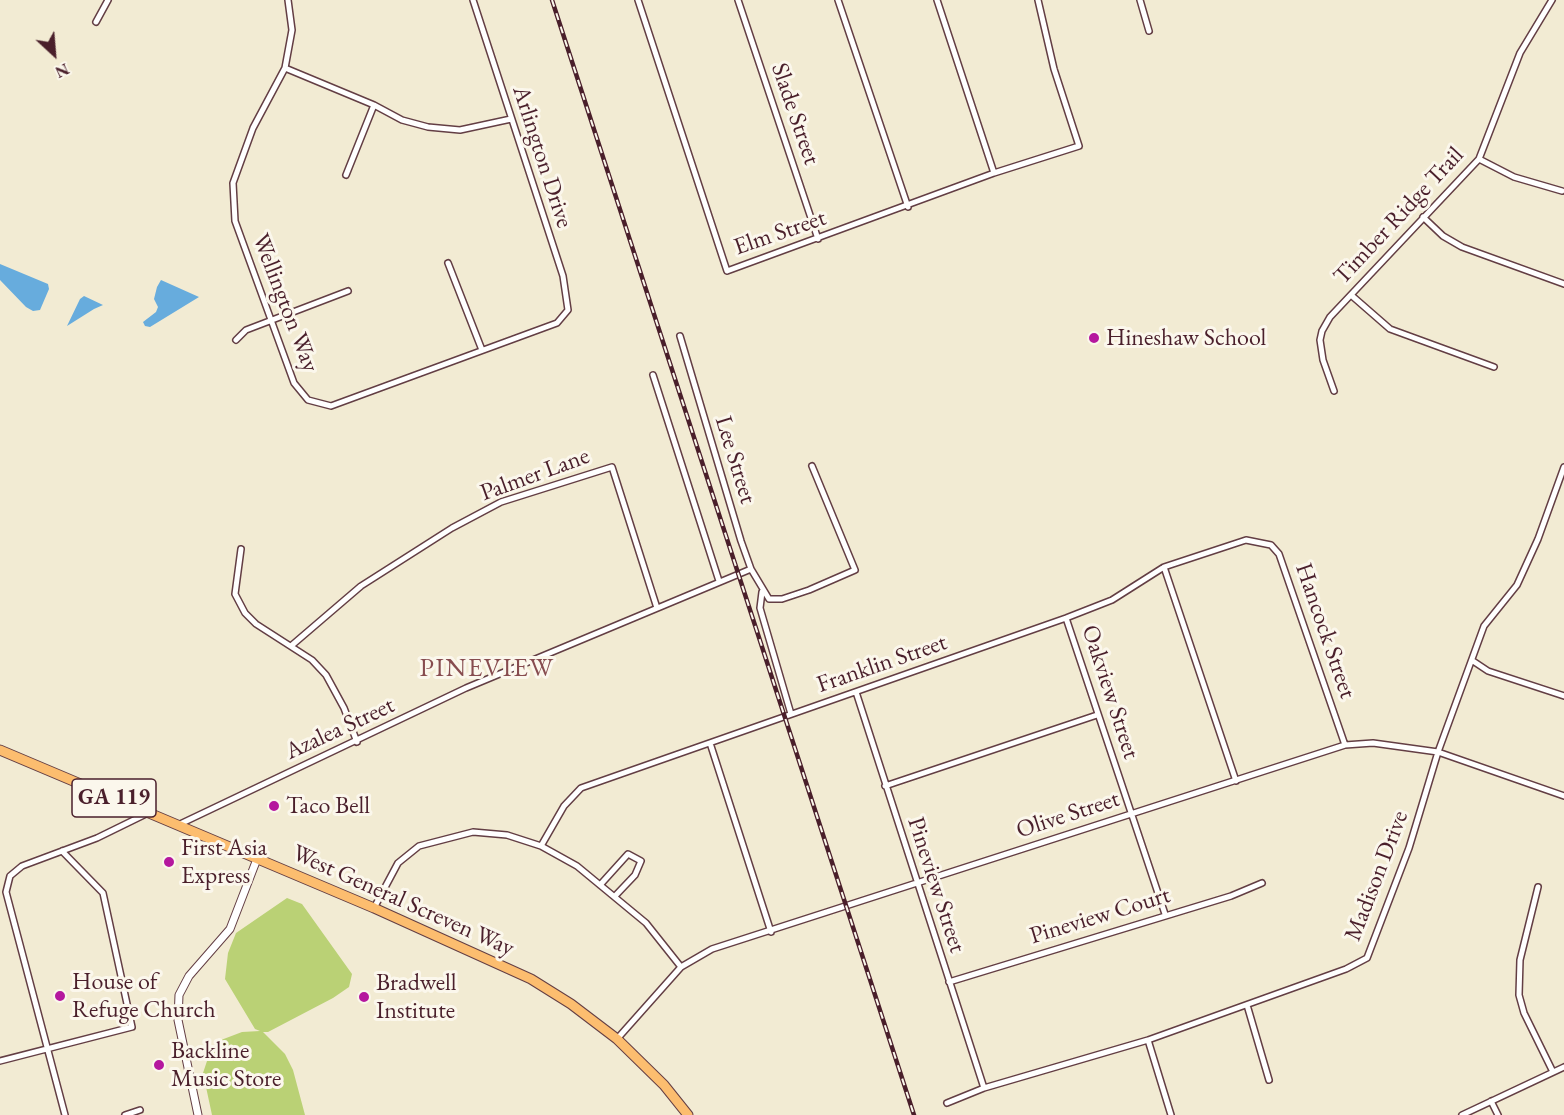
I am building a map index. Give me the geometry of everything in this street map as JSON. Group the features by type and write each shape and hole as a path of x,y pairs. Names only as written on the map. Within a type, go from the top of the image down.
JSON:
{"main road":[{"name":"West General Screven Way","path":"0,750 374,908 531,979 571,1004 617,1039 664,1085 688,1115"}],"street":[{"path":"96,22 108,0"},
{"name":"Wellington Way","path":"288,0 292,30 285,68 253,128 233,183 235,221 294,383 308,400 331,406 428,372 557,322"},
{"name":"Arlington Drive","path":"473,0 563,276 568,310 557,322"},
{"name":"Elm Street","path":"638,0 727,271 908,207 994,173 1078,146 1054,69 1038,0"},
{"name":"Slade Street","path":"738,0 818,239"},
{"path":"838,0 908,207"},
{"path":"936,0 994,173"},
{"path":"1140,0 1149,31"},
{"name":"Timber Ridge Trail","path":"1334,391 1323,360 1320,340 1330,317 1479,159 1520,53 1552,0"},
{"path":"285,68 374,105 402,120 444,129 476,129 511,119"},
{"path":"346,175 374,105"},
{"path":"1479,159 1514,177 1562,191"},
{"path":"1423,217 1443,236 1462,247 1564,284"},
{"path":"447,263 482,350"},
{"path":"236,340 246,330 348,291"},
{"path":"1351,295 1390,329 1494,367"},
{"name":"Lee Street","path":"680,336 751,569 762,592 760,608 791,714"},
{"path":"653,375 719,581"},
{"path":"762,592 769,599 782,599 855,570 812,466"},
{"name":"Palmer Lane","path":"291,646 361,586 452,528 501,502 612,467 657,608"},
{"name":"Madison Drive","path":"947,1102 984,1088 1148,1040 1346,969 1366,958 1409,848 1438,752 1485,626 1517,585 1539,539 1564,467"},
{"name":"Franklin Street","path":"541,846 564,806 581,788 1066,618 1112,600 1164,567 1246,540 1256,542"},
{"name":"Hancock Street","path":"1256,542 1271,544 1279,554 1345,745"},
{"path":"242,549 235,594 256,624 312,660 326,675 340,700 357,742"},
{"path":"1164,567 1236,781"},
{"name":"Azalea Street","path":"177,825 357,742 466,688 751,569"},
{"name":"Oakview Street","path":"1066,618 1166,914"},
{"path":"1473,661 1488,671 1564,696"},
{"name":"Pineview Street","path":"856,692 984,1088"},
{"path":"885,786 1097,715"},
{"path":"710,743 771,932"},
{"name":"Olive Street","path":"617,1039 681,967 712,949 771,932 1345,745 1373,743 1438,752 1564,796"},
{"path":"65,1115 6,892 10,876 22,866 97,838 148,813"},
{"path":"374,908 398,863 410,851 427,843 462,834 485,832 507,835 541,846 578,866 616,895 646,923 681,967"},
{"path":"0,1061 132,1027 104,893 62,851"},
{"path":"600,885 628,854 641,861 635,875 616,895"},
{"path":"198,1115 178,1020 179,995 189,975 230,929 257,859"},
{"name":"Pineview Court","path":"950,982 1166,914 1231,896 1262,883"},
{"path":"1538,887 1520,960 1519,995 1524,1013 1553,1072"},
{"path":"1246,1005 1269,1080"},
{"path":"1148,1040 1171,1115"},
{"path":"1462,1115 1564,1067"},
{"path":"1491,1101 1498,1115"},
{"path":"125,1115 140,1110"}],"green space":[{"path":"287,898 302,904 352,974 349,987 333,998 268,1032 263,1032 285,1054 293,1070 305,1115 212,1115 203,1073 210,1052 221,1040 242,1032 260,1031 255,1029 225,979 228,953 236,933"}],"water":[{"path":"0,264 48,284 49,289 40,310 33,311 26,307 0,280"},
{"path":"161,280 199,297 150,327 145,326 143,322 156,312 158,307 154,299"},
{"path":"84,296 103,305 67,326 80,299"}],"railway":[{"path":"552,0 914,1115"}],"place":[{"name":"Hineshaw School","path":"1094,338"},
{"name":"Taco Bell","path":"274,806"},
{"name":"First Asia Express","path":"169,862"},
{"name":"House of Refuge Church","path":"60,996"},
{"name":"Bradwell Institute","path":"364,997"},
{"name":"Backline Music Store","path":"159,1065"}],"district":[{"name":"PINEVIEW","path":"487,669"}]}
